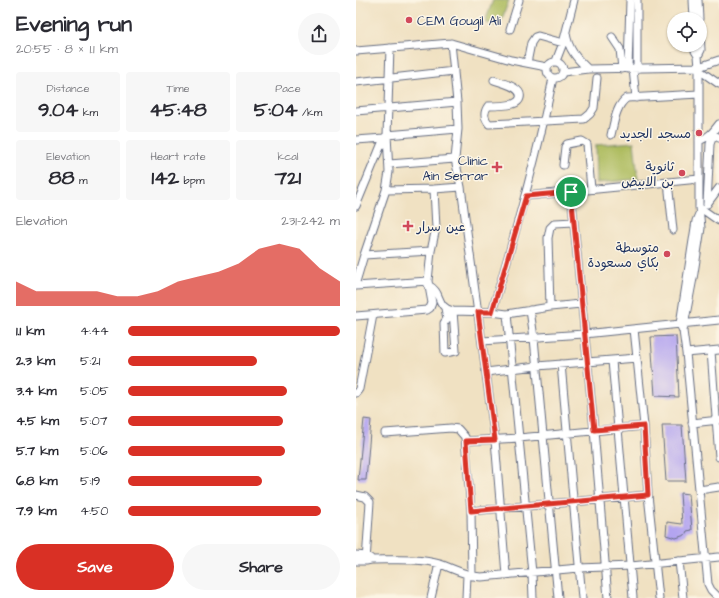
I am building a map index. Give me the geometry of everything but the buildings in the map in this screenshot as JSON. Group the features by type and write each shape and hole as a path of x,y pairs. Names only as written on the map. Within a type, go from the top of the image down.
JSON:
{"street":[{"path":"510,29 519,0"},
{"path":"556,61 563,43 574,0"},
{"path":"630,0 630,69 636,98"},
{"path":"630,69 637,0"},
{"path":"693,0 694,12"},
{"path":"698,0 699,12"},
{"path":"566,32 569,47 580,62 588,69"},
{"path":"527,63 530,43 535,37 538,36 563,43"},
{"path":"612,37 630,69"},
{"path":"356,51 451,43 547,67"},
{"path":"451,43 458,129 455,159 462,187 495,440 506,575"},
{"path":"356,282 386,190 389,172 385,136 388,108 390,48"},
{"path":"696,52 698,56 699,68 699,179 702,209"},
{"path":"698,56 700,52"},
{"path":"556,61 550,63 547,67 547,73 552,78 558,78 563,72 588,69 699,68 719,60"},
{"path":"556,61 561,64 563,72"},
{"path":"699,68 719,84"},
{"path":"356,82 454,71"},
{"path":"492,312 526,196 544,122 552,78"},
{"path":"494,80 513,87 519,91 520,96 519,101 515,104 488,106 484,115 485,120 489,124 544,122 584,118 590,114 594,108 597,78"},
{"path":"611,135 619,106 622,101 627,98 699,94"},
{"path":"356,111 457,102"},
{"path":"699,141 707,138 719,124"},
{"path":"356,140 458,129"},
{"path":"356,206 385,136"},
{"path":"719,138 713,136 710,144 701,228 683,326 708,584 711,594 719,598"},
{"path":"563,165 565,147 567,144 582,141 587,144 592,189"},
{"path":"388,164 455,159"},
{"path":"526,196 699,179"},
{"path":"668,182 673,230"},
{"path":"386,190 434,190 462,187"},
{"path":"702,209 719,188"},
{"path":"356,316 427,310 431,306 432,303 428,283 431,251 436,228 434,190"},
{"path":"571,192 594,430 608,598"},
{"path":"702,209 719,220"},
{"path":"550,307 548,238 550,228 555,223 574,222"},
{"path":"364,254 431,251"},
{"path":"356,286 428,283 435,289 445,308 448,319 444,323 445,353 456,351 453,311"},
{"path":"445,308 453,311 507,314 581,304"},
{"path":"530,310 534,338 558,598"},
{"path":"356,393 359,389 373,314"},
{"path":"507,314 532,572 533,598 530,598"},
{"path":"482,341 683,326 719,320"},
{"path":"634,329 644,426 648,495 659,598"},
{"path":"686,353 719,350"},
{"path":"711,351 718,420 719,457"},
{"path":"486,372 536,366 637,358"},
{"path":"612,361 633,598"},
{"path":"561,364 582,598"},
{"path":"692,423 718,420"},
{"path":"466,441 543,436 644,426"},
{"path":"385,433 451,428 458,429 463,433 466,441 471,511 470,575 466,598"},
{"path":"699,490 719,487"},
{"path":"356,495 365,497 370,502 368,559"},
{"path":"471,511 648,495"},
{"path":"356,555 368,559"},
{"path":"356,561 368,559 423,562 439,564 470,575 506,575 579,568 631,566 719,557"},
{"path":"679,560 683,598"},
{"path":"431,598 439,564"}],"green space":[{"path":"493,0 509,0 499,27 485,22"},
{"path":"634,142 638,179 597,183 596,145"}],"place":[{"name":"CEM Gougil Ali","path":"409,20"},
{"name":"مسجد الجديد","path":"699,133"},
{"name":"Clinic Ain Serrar","path":"497,167"},
{"name":"ثانوية بن الابيض","path":"682,173"},
{"name":"عين سرار","path":"408,226"},
{"name":"متوسطة بكاي مسعودة","path":"667,254"}],"route":[{"path":"571,192 594,430 644,426 648,495 471,511 466,441 495,440 478,312 492,312 526,196 571,192"}]}
